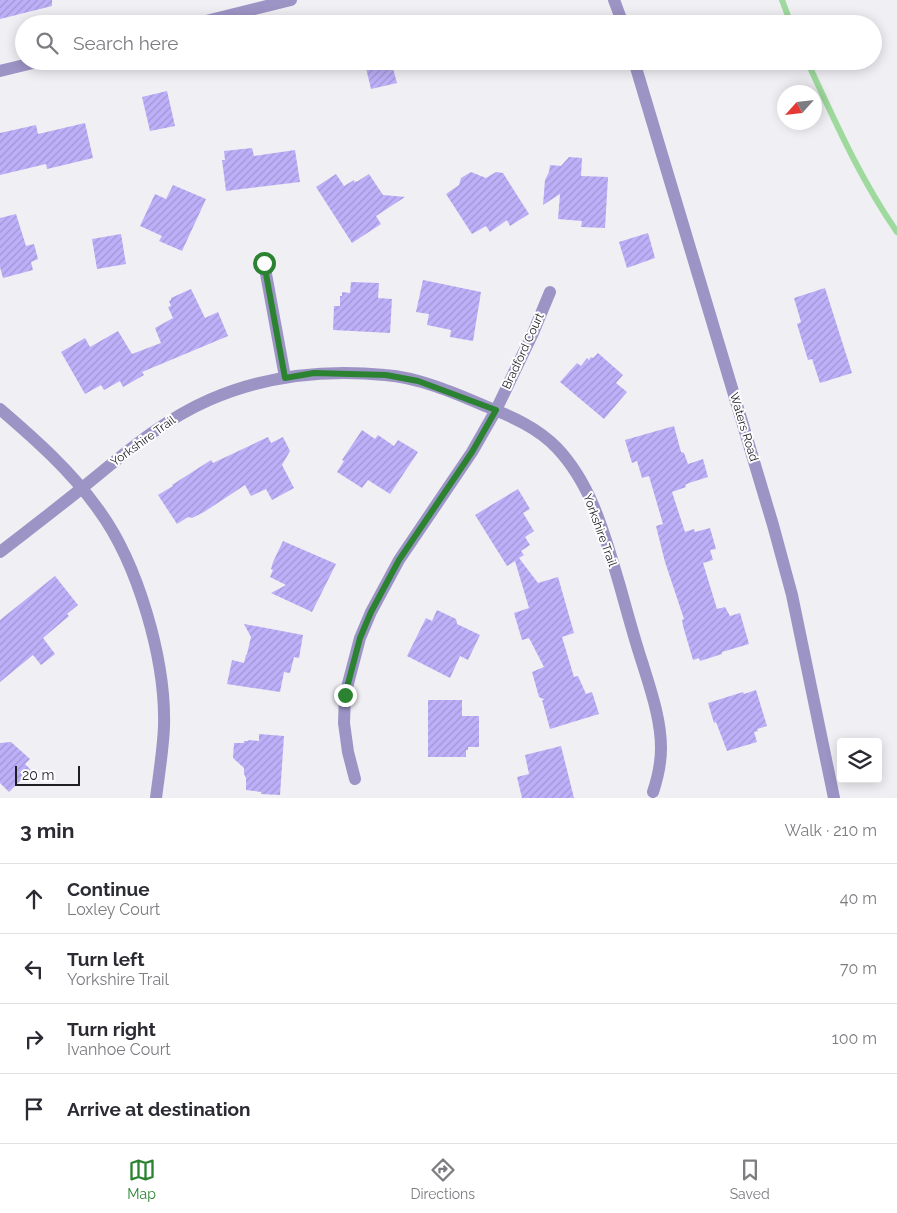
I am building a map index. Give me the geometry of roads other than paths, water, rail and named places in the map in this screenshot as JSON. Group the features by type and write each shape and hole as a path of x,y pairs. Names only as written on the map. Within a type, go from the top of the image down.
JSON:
{"street":[{"path":"230,15 291,0"},
{"path":"614,0 620,15"},
{"path":"0,71 15,67"},
{"name":"Waters Road","path":"637,70 773,525 792,595 834,798"},
{"path":"264,263 285,378"},
{"name":"Bradford Court","path":"355,779 348,752 344,724 345,695 360,638 371,612 399,560 467,460 496,410 533,333 550,292"},
{"name":"Yorkshire Trail","path":"0,552 167,421 209,400 250,386 314,373 386,375 418,381 496,410 534,429 557,447 575,470 590,496 618,579 656,713 661,745 660,769 653,792"},
{"path":"0,409 44,448 100,510 122,549 144,602 156,652 164,726 156,798"}],"waterway":[{"path":"782,0 788,15"},
{"path":"811,70 859,170 897,232"}]}
